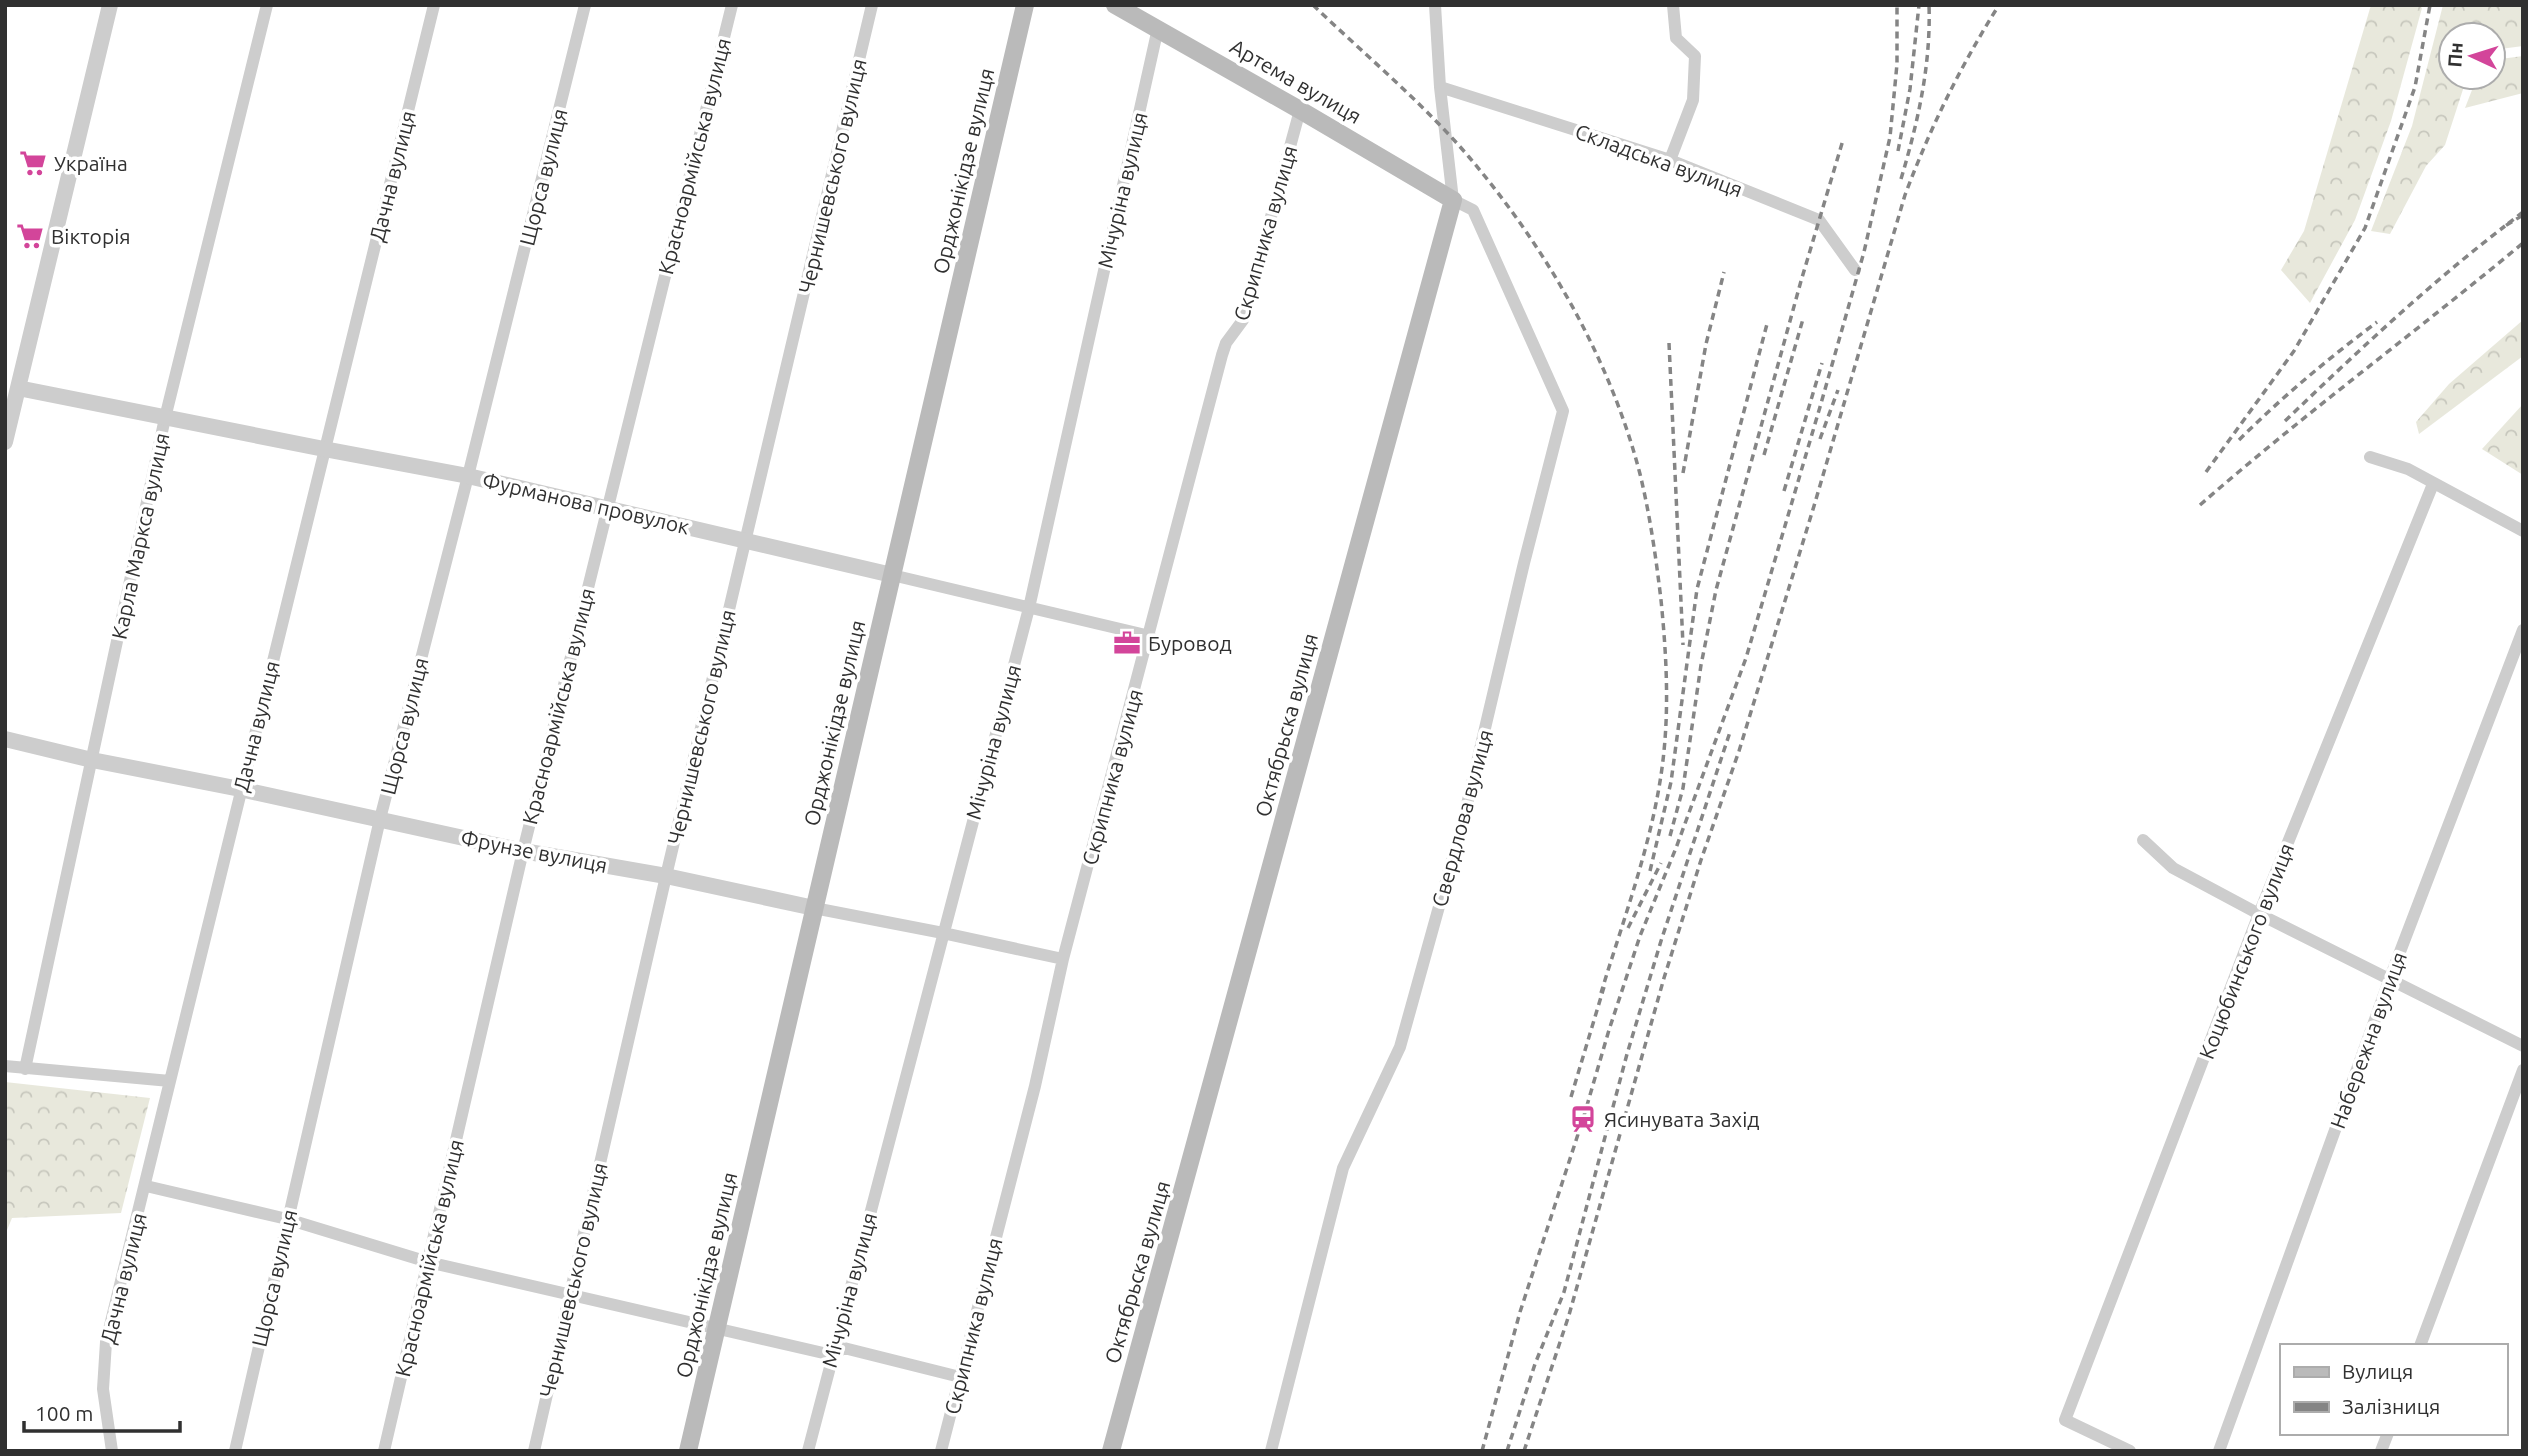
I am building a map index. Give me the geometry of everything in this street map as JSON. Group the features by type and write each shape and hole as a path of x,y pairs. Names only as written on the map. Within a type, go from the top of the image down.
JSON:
{"main road":[{"name":"Орджонікідзе вулиця","path":"688,1451 1025,5"},
{"name":"Артема вулиця","path":"1115,5 1453,200"},
{"name":"Октябрьска вулиця","path":"1111,1451 1453,200"}],"street":[{"path":"5,442 110,5"},
{"name":"Карла Маркса вулиця","path":"25,1069 164,418 267,5"},
{"name":"Дачна вулиця","path":"112,1451 103,1389 103,1366 111,1319 146,1186 240,789 434,5"},
{"name":"Щорса вулиця","path":"235,1451 380,819 585,5"},
{"name":"Красноармійська вулиця","path":"384,1451 523,851 732,5"},
{"name":"Чернишевського вулиця","path":"534,1451 666,876 872,5"},
{"name":"Октябрьска вулиця","path":"1434,5 1453,200"},
{"path":"1670,160 1693,100 1695,56 1676,38 1673,5"},
{"name":"Мічуріна вулиця","path":"808,1451 1029,608 1158,28"},
{"name":"Складська вулиця","path":"1440,87 1670,160 1819,220 1855,270"},
{"name":"Скрипника вулиця","path":"941,1451 1035,1086 1063,959 1226,343 1243,320 1300,110"},
{"name":"Свердлова вулиця","path":"1271,1451 1343,1168 1400,1047 1465,813 1563,411 1473,210 1453,200"},
{"name":"Фурманова провулок","path":"19,388 468,475 1150,636"},
{"path":"2370,457 2408,469 2523,531"},
{"name":"Коцюбинського вулиця","path":"2130,1451 2065,1420 2259,914 2433,484"},
{"name":"Набережна вулиця","path":"2219,1451 2390,978 2523,630"},
{"name":"Фрунзе вулиця","path":"5,738 92,760 240,789 523,851 666,876 1063,959"},
{"path":"2143,840 2173,868 2523,1046"},
{"path":"5,1066 170,1081"},
{"path":"2421,1344 2523,1070"},
{"path":"146,1186 287,1219 428,1262 832,1355 844,1348 960,1377"}],"green space":[{"path":"2371,5 2419,5 2422,8 2391,121 2355,220 2310,303 2281,270 2304,231"},
{"path":"2443,5 2523,5 2523,46 2507,48 2507,21 2439,21"},
{"path":"2437,28 2437,91 2462,91 2445,145 2426,166 2390,234 2371,231 2412,126"},
{"path":"2523,56 2523,93 2465,108 2472,91 2507,91 2507,58"},
{"path":"2523,320 2523,356 2419,434 2416,422 2449,384"},
{"path":"2523,404 2523,475 2482,449"},
{"path":"5,1082 150,1098 121,1213 12,1218 5,1235"}],"railway":[{"path":"1313,5 1451,137 1524,229 1572,306 1593,347 1627,431 1640,474 1661,600 1666,676 1666,732 1660,782 1647,843 1601,993"},
{"path":"1482,1451 1520,1312 1609,1030 1640,936 1676,848 1746,658 1820,407 1864,252 1890,137 1897,64 1897,5"},
{"path":"1898,151 1910,89 1919,5"},
{"path":"1901,179 1922,93 1928,49 1929,5"},
{"path":"1524,1451 1569,1315 1664,978 1739,751 1905,195 1947,97 1999,5"},
{"path":"2206,472 2294,351 2365,228 2415,87 2430,5"},
{"path":"1670,836 1683,788 1701,665 1716,590 1801,281 1843,140"},
{"path":"2523,212 2505,226 2523,215"},
{"path":"2285,421 2420,296 2505,226"},
{"path":"2200,505 2279,438 2523,243"},
{"path":"1683,473 1706,344 1724,272"},
{"path":"1764,455 1803,319"},
{"path":"2239,440 2306,378 2377,322"},
{"path":"1650,871 1671,782 1697,589 1767,324"},
{"path":"1669,343 1683,645"},
{"path":"1784,491 1822,363"},
{"path":"1820,439 1838,390"},
{"path":"1507,1451 1535,1364 1564,1292 1627,1054 1730,732"},
{"path":"1628,928 1661,863"},
{"path":"1571,1097 1604,987"}],"place":[{"name":"Україна","path":"33,163"},
{"name":"Вікторія","path":"30,236"},
{"name":"Буровод","path":"1127,643"},
{"name":"Ясинувата Захід","path":"1583,1119"}]}
